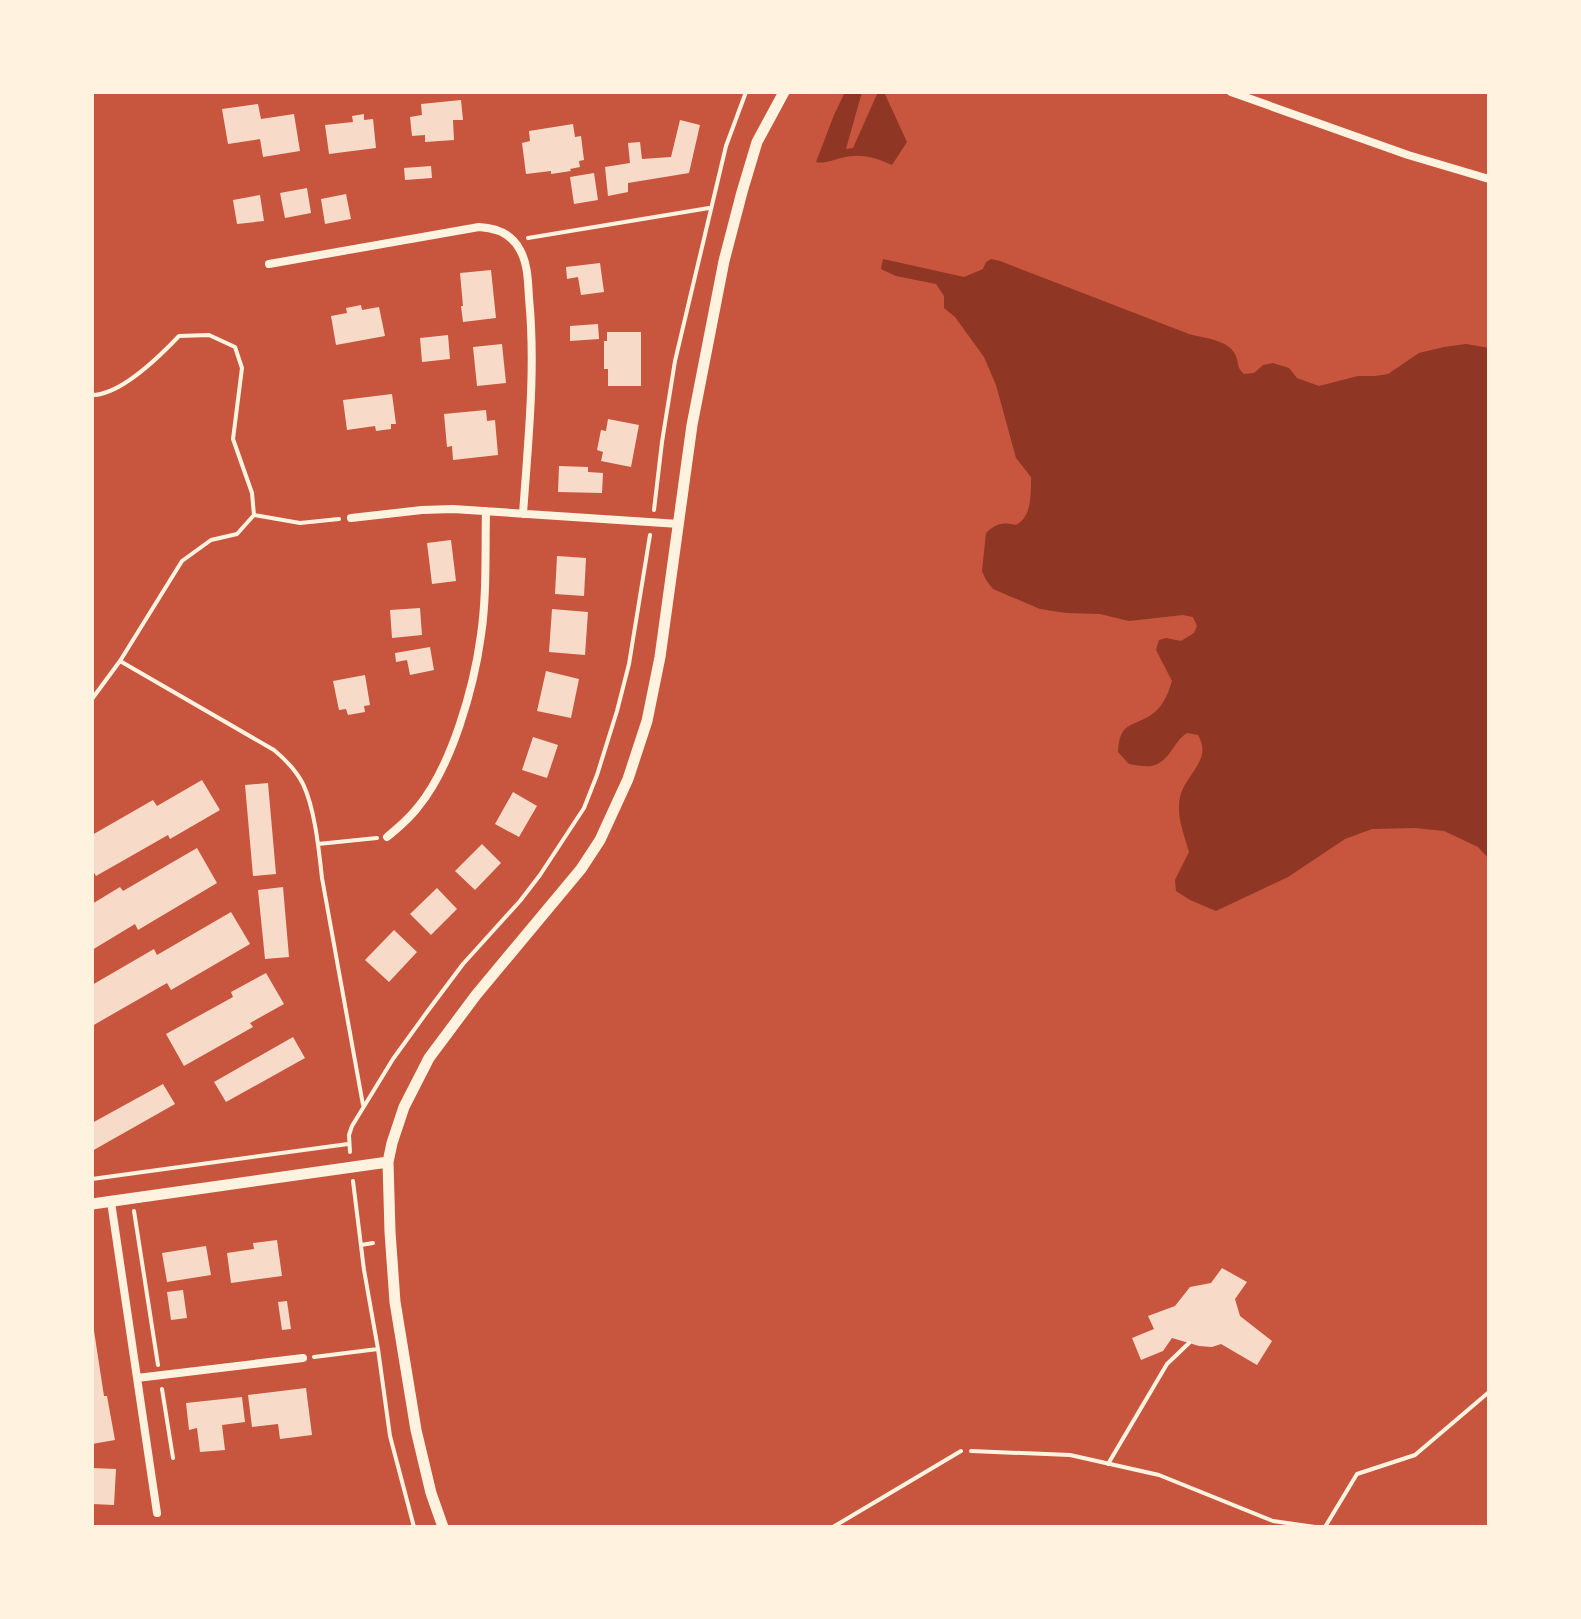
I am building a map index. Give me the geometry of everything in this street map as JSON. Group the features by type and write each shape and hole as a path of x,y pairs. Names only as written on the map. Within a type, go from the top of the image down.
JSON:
{"street":[{"path":"443,1527 431,1493 416,1430 395,1302 388,1162 404,1107 436,1049 476,995 581,869 613,815 638,752 651,706 665,630 692,425 724,261 757,142 784,92"},
{"path":"1231,92 1408,155 1489,179"},
{"path":"269,264 479,227 499,230 514,241 526,270 532,353 523,514"},
{"path":"351,518 422,510 486,511 679,524"},
{"path":"387,837 405,822 432,788 462,715 481,634 486,511"},
{"path":"92,1204 388,1162"},
{"path":"111,1202 157,1513"},
{"path":"137,1378 303,1358"}],"lane":[{"path":"833,1527 961,1451"}],"path":[{"path":"675,361 726,146 746,92"},
{"path":"514,241 710,208"},
{"path":"92,395 101,395 130,380 179,336 209,335 235,347 242,368 233,439 252,493 254,515 237,534 211,540 182,561 120,661 92,699"},
{"path":"254,515 300,523 351,518"},
{"path":"120,661 274,750 297,773 304,786 318,844 364,1107"},
{"path":"318,844 387,837"},
{"path":"92,1179 348,1144"},
{"path":"128,1173 173,1458"},
{"path":"361,1245 373,1243"},
{"path":"1108,1464 1167,1364 1189,1343"},
{"path":"303,1358 378,1349"},
{"path":"1325,1527 1357,1474 1415,1455 1489,1392"},
{"path":"961,1451 1070,1455 1159,1475 1273,1521 1315,1527"}],"shaded area":[{"path":"845,92 862,92 846,149 853,148 878,92 884,92 907,142 892,165 861,156 816,162"},
{"path":"883,259 964,277 983,269 991,259 1000,261 1189,334 1222,343 1233,351 1244,374 1254,373 1263,365 1273,363 1289,368 1297,378 1319,386 1358,376 1388,374 1419,353 1444,347 1466,344 1489,348 1489,859 1478,847 1444,831 1372,829 1345,839 1288,877 1216,911 1176,891 1175,880 1189,852 1180,818 1180,797 1200,759 1202,744 1198,735 1187,733 1165,759 1149,766 1129,764 1118,752 1124,730 1155,712 1169,691 1172,681 1156,650 1159,640 1181,641 1194,633 1197,626 1193,617 1183,615 1129,621 1100,614 1066,613 1040,609 993,589 982,571 986,533 1000,524 1016,525 1021,521 1030,504 1031,477 1016,458 996,385 984,357 955,317 944,308 944,296 936,284 896,276 881,269"}],"building":[{"path":"461,100 463,120 453,120 454,140 425,142 425,135 412,136 410,117 422,115 421,104"},
{"path":"258,104 261,119 294,114 300,151 263,157 260,139 228,144 222,109"},
{"path":"364,114 364,120 373,119 376,148 329,154 325,125 353,122 352,116"},
{"path":"680,120 700,125 689,173 628,183 628,192 608,196 605,167 630,163 628,143 640,142 642,159 671,157"},
{"path":"573,124 575,137 581,136 584,160 579,161 580,167 551,174 551,171 526,174 522,143 530,141 529,131"},
{"path":"431,166 432,178 405,180 404,168"},
{"path":"594,173 598,200 574,204 570,177"},
{"path":"307,188 311,213 285,218 280,193"},
{"path":"346,194 351,219 325,224 321,199"},
{"path":"260,195 264,221 237,224 233,200"},
{"path":"600,263 604,292 581,295 578,277 567,279 566,267"},
{"path":"491,270 496,318 463,322 460,273"},
{"path":"361,305 362,310 379,307 385,336 336,345 331,316 347,313 346,308"},
{"path":"598,324 599,339 570,341 570,326"},
{"path":"607,332 641,332 641,386 608,386 608,369 604,369"},
{"path":"448,335 450,359 422,362 420,338"},
{"path":"502,344 506,383 477,386 473,347"},
{"path":"392,394 396,424 391,424 391,429 376,431 375,426 347,430 343,400"},
{"path":"486,410 487,421 495,420 498,455 453,460 452,446 447,447 444,414"},
{"path":"608,419 639,425 631,467 601,461 603,452 597,450 601,430 606,431"},
{"path":"559,466 588,467 588,472 603,473 602,493 558,492"},
{"path":"451,540 456,581 432,584 427,543"},
{"path":"557,556 586,558 584,596 555,594"},
{"path":"420,608 422,635 392,638 390,610"},
{"path":"552,609 588,612 585,655 549,652"},
{"path":"430,647 434,670 410,675 407,660 396,662 395,653"},
{"path":"546,671 579,679 571,718 537,711"},
{"path":"365,675 370,705 364,706 365,712 348,715 346,709 339,710 333,681"},
{"path":"533,737 558,745 547,778 522,770"},
{"path":"202,780 220,810 96,876 92,869 92,835 153,800 157,806"},
{"path":"268,783 276,874 253,876 245,785"},
{"path":"513,792 537,806 519,837 495,824"},
{"path":"482,844 501,863 475,890 455,871"},
{"path":"197,848 217,883 138,930 135,924 92,950 92,904 120,887 123,891"},
{"path":"283,887 289,957 265,959 258,890"},
{"path":"437,888 457,909 431,935 410,914"},
{"path":"231,912 250,944 171,990 167,983 92,1026 92,985 154,949 157,955"},
{"path":"394,930 417,952 389,982 365,960"},
{"path":"266,973 284,1004 250,1023 253,1027 184,1066 166,1034 233,997 231,992"},
{"path":"293,1037 305,1058 226,1102 214,1082"},
{"path":"163,1084 175,1104 92,1151 92,1123"},
{"path":"277,1240 282,1276 231,1283 227,1253 254,1249 253,1243"},
{"path":"206,1246 211,1275 167,1282 162,1253"},
{"path":"1222,1268 1247,1282 1235,1299 1240,1316 1272,1341 1257,1365 1221,1344 1199,1346 1172,1338 1163,1351 1141,1360 1132,1338 1154,1329 1148,1316 1175,1306 1190,1287 1211,1283"},
{"path":"183,1290 187,1318 171,1320 167,1292"},
{"path":"287,1301 291,1329 282,1330 278,1302"},
{"path":"92,1331 115,1440 92,1444"},
{"path":"306,1388 312,1435 280,1439 278,1424 252,1427 248,1395"},
{"path":"242,1397 245,1422 222,1425 225,1450 200,1452 197,1428 189,1430 186,1403"},
{"path":"92,1468 116,1469 114,1505 92,1504"}]}
